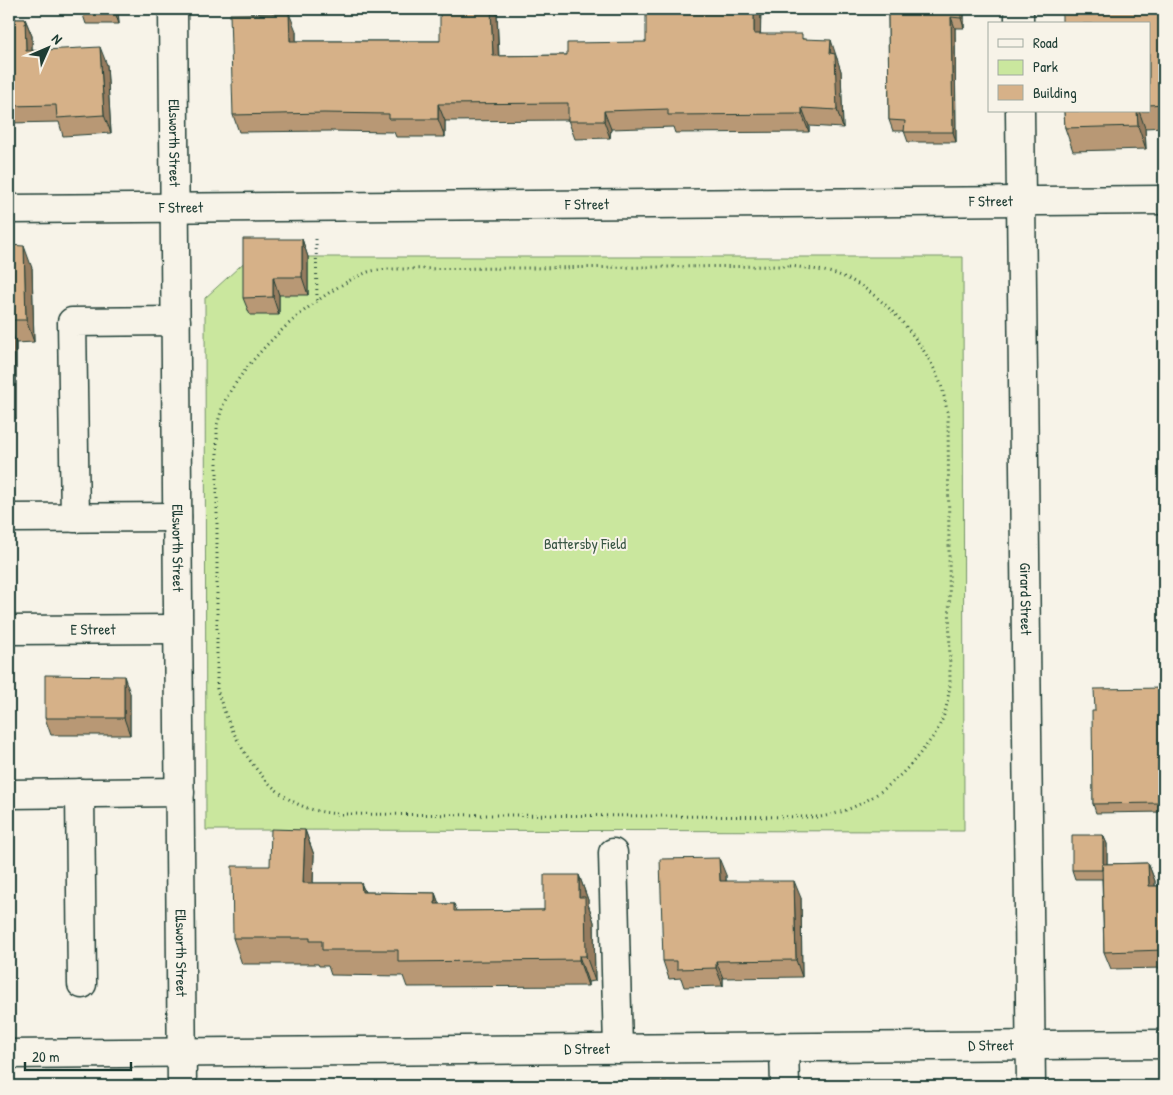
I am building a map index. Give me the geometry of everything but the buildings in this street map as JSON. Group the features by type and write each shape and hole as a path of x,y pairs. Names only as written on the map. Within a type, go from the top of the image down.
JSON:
{"street":[{"name":"Ellsworth Street","path":"173,9 182,1086"},
{"path":"1019,9 1019,22"},
{"name":"Girard Street","path":"1020,112 1031,1086"},
{"name":"F Street","path":"9,208 1164,200"},
{"path":"75,518 72,322 176,321"},
{"path":"9,518 178,517"},
{"name":"E Street","path":"9,630 178,630"},
{"path":"9,794 180,792"},
{"path":"80,793 82,984"},
{"path":"613,853 618,1049"},
{"name":"D Street","path":"9,1054 1164,1044"},
{"path":"784,1047 784,1086"}],"path":[{"path":"316,206 317,300"},
{"path":"790,266 839,275 867,290 890,309 926,353 938,376 948,415 950,685 947,706 941,722 930,741 910,767 886,789 860,804 836,814 820,817 337,814 312,810 288,798 268,782 249,761 234,736 223,711 217,689 217,425 227,397 245,372 262,351 296,317 317,300 330,291 370,272 387,269 790,266"}],"green space":[{"name":"Battersby Field","path":"250,257 963,257 964,831 206,830 205,298"}]}
